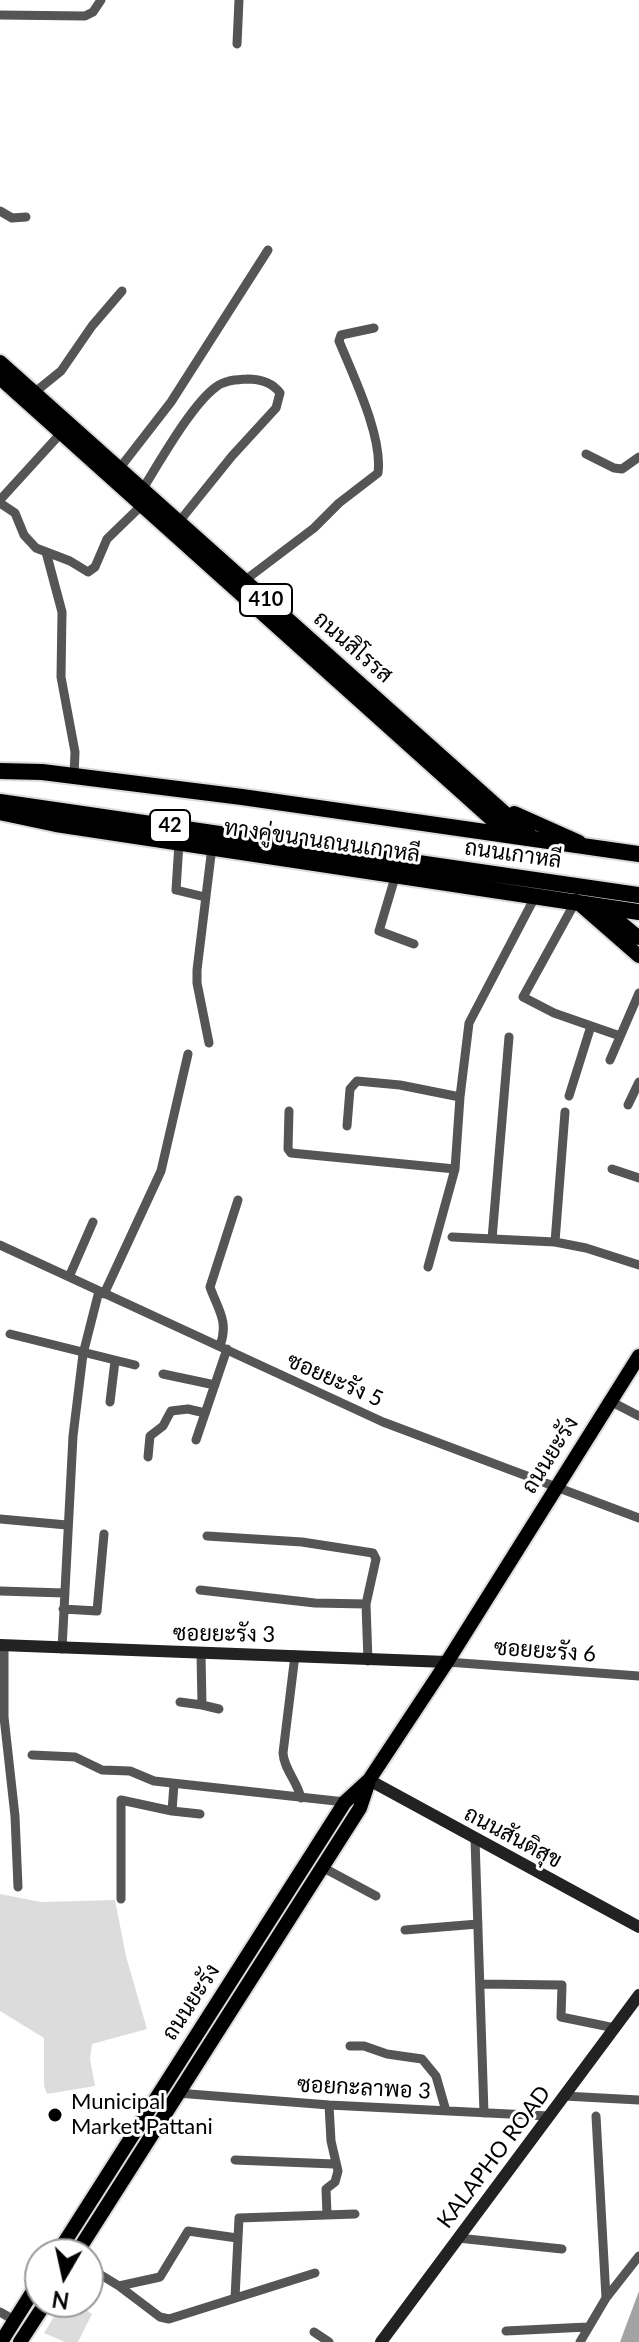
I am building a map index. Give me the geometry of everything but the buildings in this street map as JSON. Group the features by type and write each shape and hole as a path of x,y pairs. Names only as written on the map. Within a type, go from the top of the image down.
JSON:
{"highway":[{"name":"ทางคู่ขนานถนนเกาหลี","path":"0,771 74,776 242,797 639,854"},
{"name":"ถนนเกาหลี","path":"0,802 639,895"},
{"name":"ทางคู่ขนานถนนเกาหลี","path":"0,812 179,843 639,912"}],"main road":[{"name":"ถนนสิโรรส","path":"0,362 533,838"},
{"name":"ถนนสิโรรส","path":"0,378 509,835"},
{"path":"448,827 466,823 469,818 471,811 465,795"},
{"path":"496,804 591,847"},
{"path":"574,904 639,956"},
{"path":"601,905 639,938"},
{"name":"ถนนยะรัง","path":"86,2238 177,2093 345,1802 369,1780 447,1662 639,1356"},
{"name":"ถนนยะรัง","path":"68,2238 247,1970 322,1867 360,1808 369,1780"},
{"path":"1,2342 24,2305"},
{"path":"20,2342 36,2318"}],"street":[{"path":"0,15 85,16 93,12 101,0"},
{"path":"237,44 239,0"},
{"path":"0,211 12,218 26,217"},
{"path":"119,469 171,402 268,250"},
{"path":"35,392 61,371 92,326 122,291"},
{"path":"244,581 314,528 339,503 378,473 367,411 339,341 341,335 374,328"},
{"path":"142,490 184,425 213,388 233,380 252,379 275,386 280,393 276,408 178,523"},
{"path":"62,432 0,501 15,513 29,543 70,561 84,571 91,571 107,539 142,505"},
{"path":"586,454 622,469 639,457"},
{"path":"46,552 62,612 61,677 75,752 74,776"},
{"path":"179,843 176,890 205,897"},
{"path":"209,1043 197,983 212,847"},
{"path":"396,874 379,931 414,944"},
{"path":"428,1267 455,1169 469,1023 536,895"},
{"path":"574,904 523,997 554,1013 620,1036"},
{"path":"610,1060 639,993"},
{"path":"569,1096 591,1026"},
{"path":"492,1239 509,1037"},
{"path":"62,1649 67,1525 83,1354 102,1292 161,1171 188,1054"},
{"path":"347,1126 350,1089 357,1081 400,1085 460,1097"},
{"path":"628,1105 639,1082"},
{"path":"289,1111 288,1149 291,1153 455,1169"},
{"path":"555,1242 565,1112"},
{"path":"612,1169 639,1178"},
{"path":"196,1440 224,1348 225,1332 210,1287 238,1200"},
{"path":"69,1277 93,1222"},
{"path":"452,1237 555,1242 639,1265"},
{"name":"ซอยยะรัง 5","path":"0,1245 383,1422 639,1518"},
{"path":"10,1334 135,1365"},
{"path":"110,1402 115,1361"},
{"path":"163,1374 215,1385"},
{"path":"610,1401 639,1416"},
{"path":"148,1457 150,1436 163,1426 171,1411 188,1409 205,1413"},
{"path":"0,1519 67,1525"},
{"path":"63,1609 97,1611 104,1534"},
{"path":"207,1536 302,1542 373,1553 376,1559 366,1604 368,1661"},
{"path":"200,1590 315,1603 366,1604"},
{"path":"0,1591 64,1593"},
{"path":"2,1645 4,1717 15,1816 18,1887"},
{"name":"ซอยยะรัง 3","path":"2,1645 447,1662"},
{"path":"201,1654 202,1705"},
{"path":"295,1655 283,1753 285,1766 293,1776 301,1798"},
{"name":"ซอยยะรัง 6","path":"447,1662 639,1676"},
{"path":"180,1702 219,1709"},
{"path":"32,1755 62,1754 102,1770 130,1771 154,1781 345,1802"},
{"name":"ถนนสันติสุข","path":"369,1780 639,1927"},
{"path":"172,1811 174,1784"},
{"path":"121,1899 121,1800 200,1814"},
{"path":"475,1839 484,2113"},
{"path":"322,1867 376,1896"},
{"path":"405,1930 478,1924"},
{"path":"480,1984 562,1985 561,2017 615,2028"},
{"name":"KALAPHO ROAD","path":"381,2342 639,1995"},
{"path":"350,2046 364,2046 387,2054 422,2059 436,2076 446,2111"},
{"name":"ซอยกะลาพอ 3","path":"177,2093 329,2105 549,2116"},
{"path":"564,2096 639,2100"},
{"path":"327,2215 326,2189 338,2177 329,2105"},
{"path":"596,2116 606,2298"},
{"path":"235,2160 334,2164"},
{"path":"235,2298 239,2218 355,2214"},
{"path":"119,2286 160,2277 188,2231 237,2238"},
{"path":"458,2238 562,2249"},
{"path":"580,2342 606,2298 639,2256"},
{"path":"104,2277 160,2317 169,2319 315,2273"},
{"path":"0,2312 14,2320"},
{"path":"506,2331 587,2327"},
{"path":"314,2332 329,2342"}],"shaded area":[{"path":"0,1894 41,1902 115,1900 126,1956 147,2029 92,2044 90,2059 95,2086 47,2094 44,2086 44,2038 0,2011"},
{"path":"639,2291 639,2342 620,2342"},
{"path":"53,2318 90,2318 78,2342 65,2342 44,2333"}],"place":[{"name":"Municipal Market Pattani","path":"55,2115"}]}
